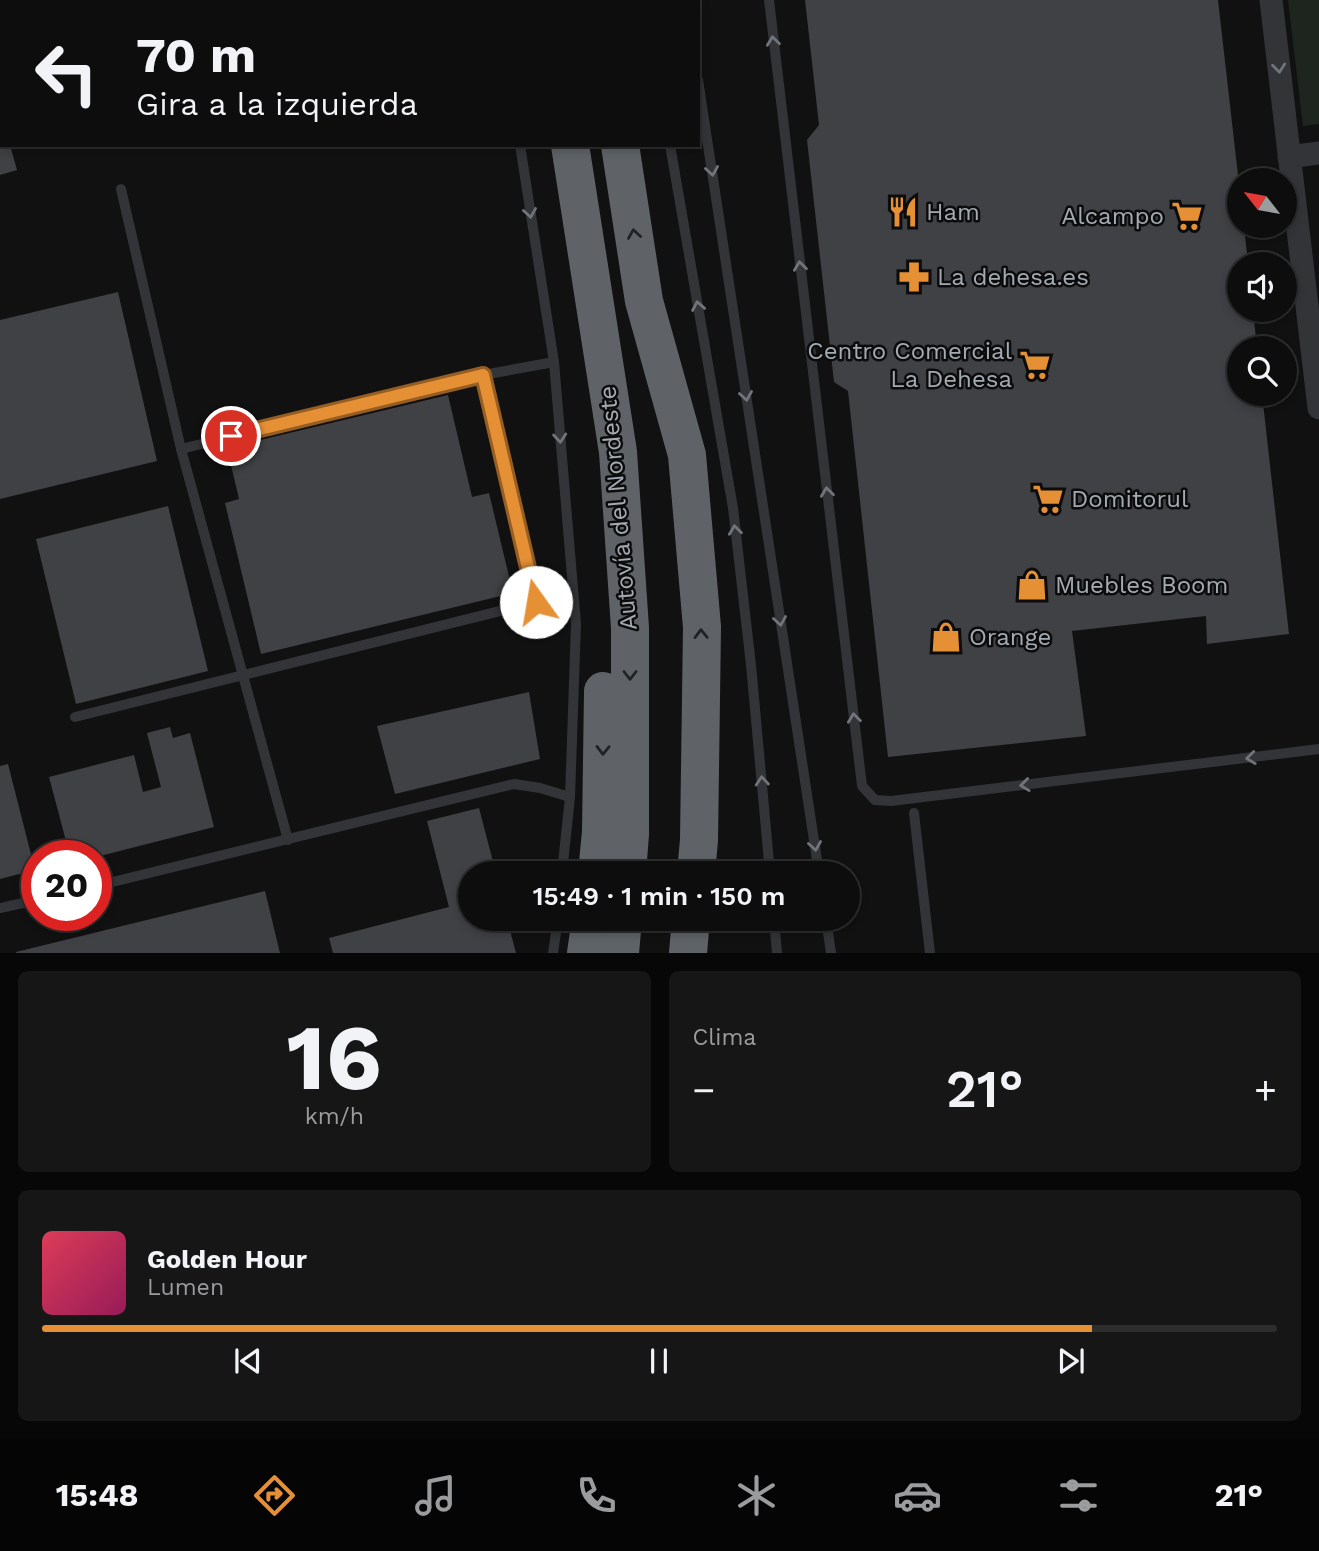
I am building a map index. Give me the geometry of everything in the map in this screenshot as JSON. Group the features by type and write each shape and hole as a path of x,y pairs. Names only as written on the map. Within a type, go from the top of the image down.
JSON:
{"highway":[{"path":"568,147 564,228 599,492 604,626 601,832 598,861"},
{"name":"Autovía del Nordeste","path":"568,147 618,452 630,628 628,861"},
{"path":"620,147 644,301 687,455 702,627 697,861"},
{"name":"Autovía del Nordeste","path":"644,301 664,459 676,628 673,861"},
{"path":"586,953 589,931"},
{"path":"620,953 622,931"},
{"path":"665,953 667,931"},
{"path":"688,953 690,931"}],"street":[{"path":"1271,0 1319,408"},
{"path":"1289,157 1319,153"}],"lane":[{"path":"769,0 862,786 875,800 891,801 1319,749"},
{"path":"770,15 774,0"},
{"path":"700,93 817,861"},
{"path":"520,147 554,362 576,624 570,797 563,861"},
{"path":"670,147 733,508 769,861"},
{"path":"121,189 181,449 288,840"},
{"path":"181,449 483,375 554,362"},
{"path":"75,717 536,602 483,375"},
{"path":"112,882 514,784 570,797"},
{"path":"914,813 930,953"},
{"path":"0,908 21,903"},
{"path":"553,953 556,931"},
{"path":"775,931 777,953"},
{"path":"828,931 831,953"}],"shaded area":[{"path":"1288,0 1319,0 1319,124 1303,126"}],"building":[{"name":"Centro Comercial La Dehesa","path":"805,0 1218,0 1237,168 1227,168 1227,238 1245,238 1247,252 1227,252 1227,322 1254,322 1256,336 1227,336 1227,406 1263,406 1289,634 1207,644 1206,616 1072,631 1086,736 888,757 848,391 834,382 807,140 819,125"},
{"path":"0,147 11,147 17,170 0,175"},
{"path":"118,292 157,461 0,499 0,320"},
{"path":"448,395 472,497 489,493 513,593 261,654 225,503 239,499 227,448"},
{"path":"168,506 208,671 76,704 36,539"},
{"path":"529,692 540,759 395,794 377,726"},
{"path":"170,727 173,738 190,733 214,827 112,853 112,840 66,840 49,777 134,755 143,792 161,787 147,733"},
{"path":"8,764 27,840 21,840 21,874 0,879 0,766"},
{"path":"479,808 493,861 458,861 458,931 510,931 516,953 333,953 329,938 449,907 427,821"},
{"path":"265,891 280,953 16,953 102,931 112,931 112,928"}],"place":[{"name":"Ham","path":"903,212"},
{"name":"Alcampo","path":"1187,216"},
{"name":"La dehesa.es","path":"914,277"},
{"name":"Centro Comercial La Dehesa","path":"1035,365"},
{"name":"Domitorul","path":"1048,499"},
{"name":"Muebles Boom","path":"1032,585"},
{"name":"Orange","path":"946,637"}],"route":[{"path":"231,436 483,375 536,602"}]}
